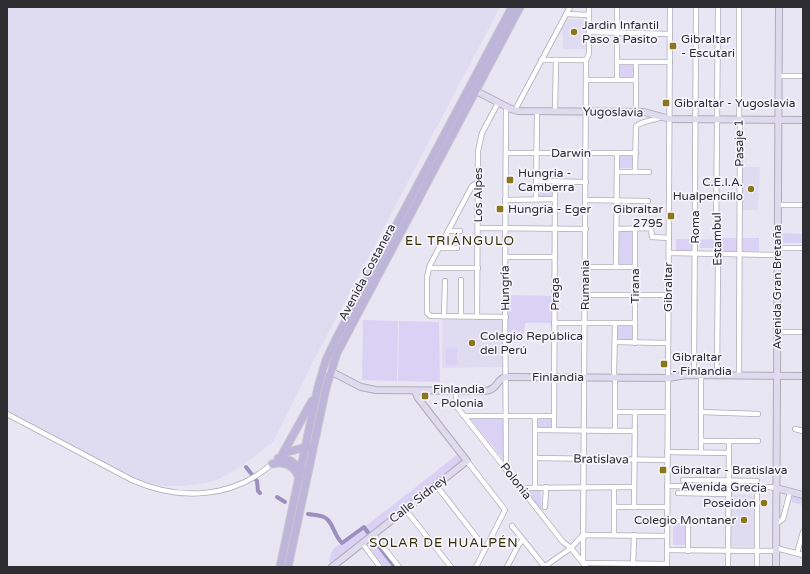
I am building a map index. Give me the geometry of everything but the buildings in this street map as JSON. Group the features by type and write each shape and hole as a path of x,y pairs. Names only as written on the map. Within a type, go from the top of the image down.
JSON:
{"main road":[{"name":"Avenida Costanera","path":"280,567 302,480 314,440 327,370 337,337 512,7"},
{"name":"Avenida Costanera","path":"288,567 302,480 302,449 317,393 327,370 520,7"},
{"path":"280,455 293,437 317,393"},
{"path":"293,437 293,444 302,449"},
{"path":"280,455 310,446 314,440"},
{"path":"280,455 292,461 301,469"},
{"path":"272,464 283,463 290,465 302,480"}],"street":[{"path":"515,110 570,7"},
{"name":"Rumania","path":"584,565 586,60 588,54 589,7"},
{"path":"617,80 618,7"},
{"name":"Gibraltar","path":"667,565 670,7"},
{"name":"Roma","path":"694,375 696,7"},
{"name":"Estambul","path":"717,375 718,7"},
{"name":"Pasaje 1","path":"739,7 739,375"},
{"name":"Avenida Gran Bretaña","path":"776,567 779,7"},
{"path":"566,14 589,15"},
{"path":"589,32 670,34"},
{"path":"542,60 586,60"},
{"path":"556,60 556,112"},
{"path":"617,62 670,62"},
{"path":"636,62 636,112"},
{"path":"778,76 803,76"},
{"path":"586,80 636,80"},
{"name":"Yugoslavia","path":"476,91 506,107 515,110 537,112 636,112 648,113 670,119 803,120"},
{"name":"Los Alpes","path":"477,316 478,187 480,141 498,103"},
{"name":"Hungría","path":"506,107 506,469"},
{"path":"536,199 537,112"},
{"path":"635,172 636,127 638,123 649,122 661,117"},
{"name":"Darwin","path":"506,153 636,153"},
{"name":"Tirana","path":"616,267 617,153"},
{"path":"617,172 649,172"},
{"path":"536,181 586,182"},
{"name":"Praga","path":"554,430 555,181"},
{"path":"478,187 476,184 473,185 429,268 427,277 426,312 431,316 506,317"},
{"path":"505,200 555,199"},
{"path":"586,200 648,201"},
{"path":"778,205 803,205"},
{"path":"478,228 586,229"},
{"path":"616,229 649,228 651,229 652,236 669,238"},
{"name":"Tirana","path":"635,229 635,343"},
{"path":"448,231 460,231"},
{"path":"439,248 457,248"},
{"path":"777,248 803,248"},
{"path":"669,253 777,255"},
{"path":"505,257 555,257"},
{"path":"585,267 635,267"},
{"path":"429,268 478,268"},
{"path":"461,280 461,316"},
{"path":"444,316 445,281"},
{"path":"585,295 668,296"},
{"path":"554,323 635,323"},
{"path":"615,431 614,345 616,324"},
{"path":"777,332 803,332"},
{"path":"615,342 668,343"},
{"path":"327,370 369,390 490,391 496,387 500,379 506,377"},
{"name":"Finlandia","path":"506,377 668,378 694,375 803,376"},
{"path":"700,452 701,375"},
{"path":"415,391 418,398 504,510 476,567"},
{"name":"Polonia","path":"456,391 456,405 464,416 563,542 571,548 584,565"},
{"path":"615,412 668,412"},
{"path":"634,507 635,412"},
{"path":"701,412 758,414"},
{"path":"7,414 132,480 152,488 171,493 195,494 227,489 256,476 272,464 280,455"},
{"path":"464,416 554,416"},
{"path":"535,416 535,487"},
{"path":"795,429 803,431"},
{"path":"535,430 635,431"},
{"path":"701,441 758,441"},
{"path":"728,567 729,441"},
{"path":"667,452 729,452"},
{"name":"Bratislava","path":"535,458 667,460"},
{"name":"Calle Sídney","path":"332,567 467,461"},
{"path":"683,480 757,481"},
{"path":"703,480 703,494"},
{"path":"749,481 749,487"},
{"path":"436,485 485,548"},
{"name":"Avenida Grecia","path":"667,486 776,488 803,495"},
{"path":"545,507 546,487"},
{"path":"614,487 614,535"},
{"path":"521,488 634,487"},
{"path":"757,487 757,567"},
{"path":"776,524 783,519 790,492"},
{"path":"678,493 729,494"},
{"path":"614,507 667,507"},
{"path":"405,509 451,567"},
{"path":"667,521 728,521"},
{"path":"688,521 688,551"},
{"path":"512,526 545,567 571,548 583,535 667,536"},
{"path":"797,553 803,532"},
{"path":"373,534 399,567"},
{"path":"633,565 634,535"},
{"path":"507,567 519,544 523,540"},
{"path":"362,543 380,567"},
{"path":"667,550 776,550 803,555"},
{"path":"584,565 667,565"}],"shaded area":[{"path":"7,7 500,7 313,362 273,442 239,468 219,479 206,483 183,486 165,486 140,481 115,468 112,468 7,411"},
{"name":"Jardin Infantil Paso a Pasito","path":"566,19 587,20 586,49 563,49 563,36 561,29"},
{"path":"620,63 635,63 634,79 620,79"},
{"path":"619,154 632,154 632,168 619,168"},
{"name":"C.E.I.A. Hualpencillo","path":"743,167 760,167 758,210 742,210"},
{"path":"540,181 554,181 554,198 539,197"},
{"path":"618,230 634,231 634,265 618,265"},
{"path":"779,233 803,234 803,243 779,243"},
{"path":"721,238 738,238 738,251 721,251"},
{"path":"743,238 759,238 759,251 743,251"},
{"path":"676,239 692,239 692,253 676,253"},
{"path":"714,239 714,248 700,248 700,240"},
{"path":"508,295 551,296 551,323 525,323 524,334 507,333"},
{"name":"Colegio República del Perú","path":"442,319 503,319 502,367 442,368"},
{"path":"363,320 398,321 397,381 362,380"},
{"path":"399,321 439,322 440,382 398,381"},
{"path":"617,326 633,326 633,340 617,340"},
{"path":"446,348 457,348 457,365 446,365"},
{"path":"469,417 504,418 504,460"},
{"path":"537,418 551,418 551,427 537,427"},
{"path":"458,454 462,459 461,462 330,563 329,561 335,547 343,544"},
{"path":"521,486 540,486 542,512"},
{"name":"Colegio Montaner","path":"731,494 756,495 756,547 731,546"},
{"path":"793,495 803,498 803,505 791,502"},
{"path":"673,524 686,524 686,545 673,545"},
{"path":"371,540 393,567 384,567 368,545"}],"waterway":[{"path":"246,467 257,481 258,491 260,493"},
{"path":"277,497 285,502"},
{"path":"308,514 322,516 327,519 342,543 364,527 369,534"},
{"path":"374,540 395,567"}],"place":[{"name":"Jardin Infantil Paso a Pasito","path":"574,32"},
{"name":"Gibraltar - Escutari","path":"673,46"},
{"name":"Gibraltar - Yugoslavia","path":"666,103"},
{"name":"Hungria - Camberra","path":"510,180"},
{"name":"C.E.I.A. Hualpencillo","path":"751,189"},
{"name":"Hungria - Eger","path":"500,209"},
{"name":"Gibraltar 2795","path":"671,216"},
{"name":"Colegio República del Perú","path":"472,343"},
{"name":"Gibraltar - Finlandia","path":"664,364"},
{"name":"Finlandia - Polonia","path":"425,396"},
{"name":"Gibraltar - Bratislava","path":"663,470"},
{"name":"Poseidón","path":"764,503"},
{"name":"Colegio Montaner","path":"744,520"}],"district":[{"name":"EL TRIÁNGULO","path":"460,240"},
{"name":"SOLAR DE HUALPÉN","path":"444,542"}]}
